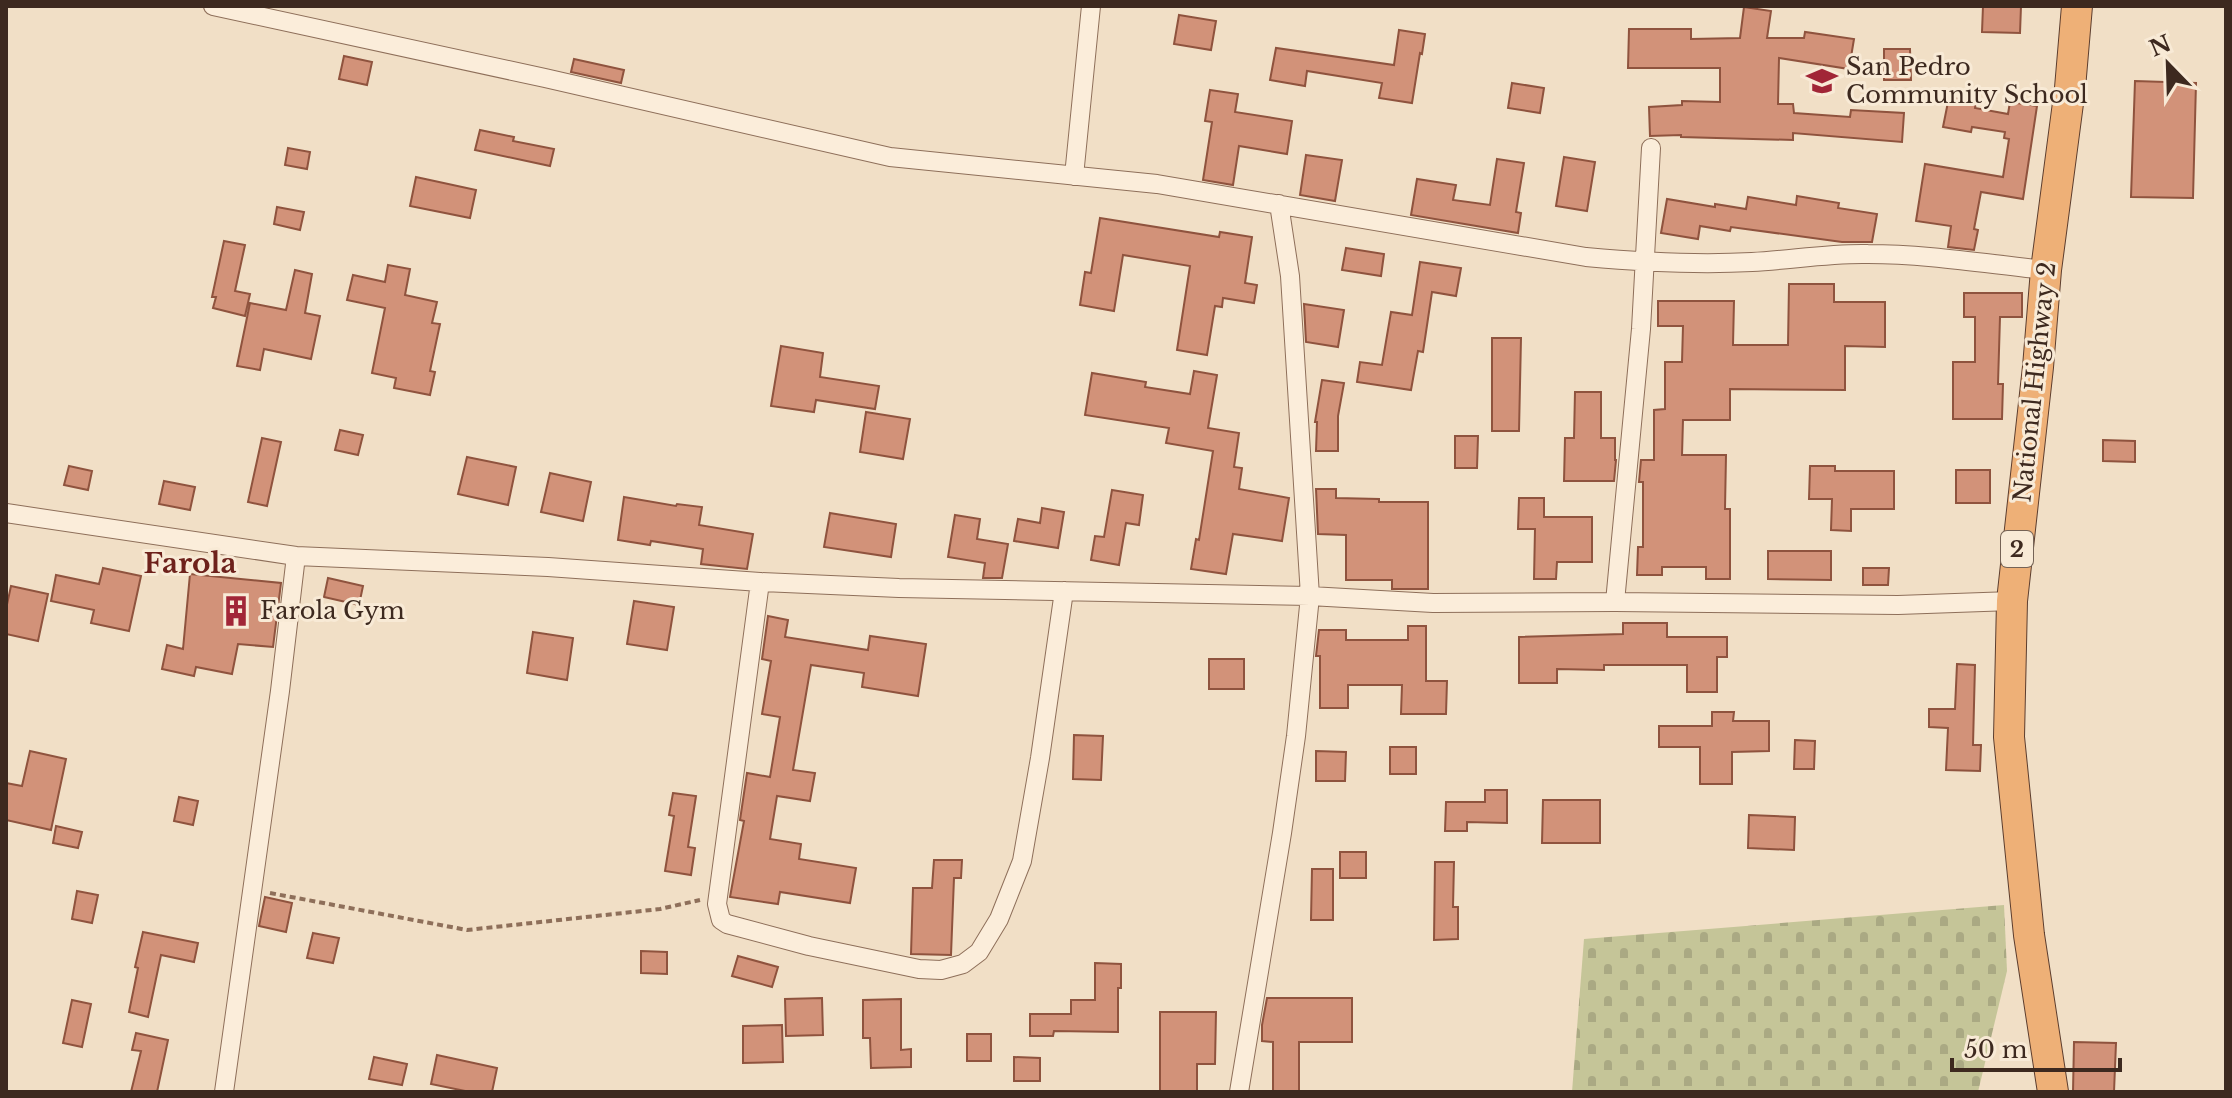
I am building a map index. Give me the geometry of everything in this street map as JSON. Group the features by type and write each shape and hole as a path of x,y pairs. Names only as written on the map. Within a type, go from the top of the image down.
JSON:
{"highway":[{"name":"National Highway 2","path":"2053,1092 2029,935 2009,737 2012,601 2077,6"}],"street":[{"path":"213,6 890,157 1157,184 1586,257 1646,262 1751,262 1871,254 2046,270"},
{"path":"1074,176 1091,6"},
{"path":"1615,602 1646,262 1651,148"},
{"path":"1239,1092 1296,736 1310,596 1290,276 1279,204"},
{"path":"6,513 296,556 548,567 760,582 1310,596 1433,603 1898,605 2012,601"},
{"path":"224,1092 296,556"},
{"path":"760,582 718,896 721,920 825,949 919,969 941,970 963,964 979,952 999,919 1022,861 1064,591"}],"path":[{"path":"252,889 467,930 660,909 718,896"}],"green space":[{"path":"2004,905 2007,971 1978,1092 1572,1092 1584,939"}],"building":[{"path":"1983,6 2021,6 2020,33 1982,32"},
{"path":"1744,7 1771,11 1767,38 1804,38 1805,32 1854,39 1849,69 1779,58 1778,104 1793,104 1794,113 1850,117 1851,110 1904,113 1902,142 1793,133 1793,140 1650,136 1649,107 1682,105 1682,101 1720,102 1720,68 1628,68 1629,29 1691,29 1691,39 1740,38"},
{"path":"1179,15 1216,21 1211,50 1174,44"},
{"path":"1399,30 1425,34 1412,103 1379,98 1382,83 1307,71 1305,86 1270,80 1276,48 1394,65"},
{"path":"1884,49 1910,49 1911,80 1884,80"},
{"path":"344,56 372,62 367,85 339,79"},
{"path":"574,59 624,70 621,83 571,72"},
{"path":"2135,81 2196,83 2193,198 2131,197"},
{"path":"1512,83 1544,88 1540,113 1508,108"},
{"path":"1210,90 1238,94 1235,112 1292,121 1287,154 1239,146 1233,185 1203,180 1212,122 1205,121"},
{"path":"1949,97 1976,102 1975,108 2008,114 2010,102 2037,106 2023,199 1981,192 1974,229 1978,230 1974,250 1948,247 1951,226 1916,221 1925,164 2003,177 2009,139 2004,138 2005,132 1972,127 1971,132 1943,127"},
{"path":"480,130 514,137 513,141 554,149 550,166 475,150"},
{"path":"288,148 310,152 307,169 285,165"},
{"path":"1306,155 1342,160 1335,201 1300,195"},
{"path":"1564,157 1595,162 1587,211 1556,206"},
{"path":"1497,159 1524,163 1516,212 1521,213 1518,233 1411,215 1417,179 1456,185 1453,200 1490,205"},
{"path":"416,177 476,190 470,218 410,206"},
{"path":"1797,196 1839,203 1838,208 1877,214 1872,242 1842,242 1731,227 1730,231 1700,226 1698,239 1661,233 1667,199 1746,209 1748,197 1796,205"},
{"path":"277,207 304,212 300,230 274,224"},
{"path":"1100,218 1219,237 1220,232 1252,237 1245,283 1257,285 1254,303 1223,298 1222,307 1215,306 1207,355 1177,350 1190,266 1123,255 1114,311 1080,305 1085,272 1091,273"},
{"path":"224,241 245,245 235,291 250,294 245,316 213,308 216,297 212,297"},
{"path":"1346,248 1384,254 1381,276 1342,270"},
{"path":"1420,262 1461,268 1456,296 1432,292 1423,352 1418,351 1411,390 1357,382 1360,362 1382,365 1391,312 1412,315"},
{"path":"388,265 410,269 405,295 437,302 432,323 440,324 430,371 435,372 430,395 394,388 396,378 372,373 385,308 347,300 353,275 385,282"},
{"path":"295,270 312,274 305,313 320,316 311,359 264,349 260,370 237,366 250,303 286,310"},
{"path":"1789,284 1834,284 1834,302 1885,302 1885,347 1845,346 1845,390 1730,389 1730,420 1683,420 1682,455 1726,455 1725,509 1730,509 1730,579 1706,579 1706,567 1662,567 1662,575 1637,575 1638,547 1643,547 1643,482 1639,482 1641,460 1654,460 1654,410 1665,409 1665,362 1682,362 1683,326 1658,326 1658,301 1734,301 1733,345 1788,345"},
{"path":"1964,293 2022,293 2022,317 2000,317 1998,384 2003,384 2002,419 1953,419 1953,362 1975,362 1975,317 1964,317"},
{"path":"1304,304 1344,310 1338,347 1306,342"},
{"path":"1492,338 1521,338 1519,431 1492,431"},
{"path":"781,346 823,353 820,377 879,386 875,409 816,400 814,412 771,406"},
{"path":"1194,371 1217,375 1208,428 1239,433 1234,467 1242,468 1239,489 1289,498 1282,541 1233,534 1226,574 1191,569 1196,539 1199,540 1213,451 1166,443 1169,428 1085,415 1092,373 1146,382 1145,387 1190,394"},
{"path":"1322,380 1344,383 1338,416 1338,451 1316,451 1315,422"},
{"path":"1575,392 1601,392 1601,438 1615,438 1614,481 1564,481 1565,438 1574,438"},
{"path":"866,412 910,419 903,459 860,452"},
{"path":"340,430 363,435 358,455 335,450"},
{"path":"1455,436 1478,436 1477,468 1455,468"},
{"path":"262,438 281,442 267,506 248,502"},
{"path":"2103,440 2135,441 2135,462 2103,461"},
{"path":"467,457 516,467 508,505 458,494"},
{"path":"69,466 92,471 88,490 64,485"},
{"path":"1810,466 1835,466 1835,471 1894,471 1894,509 1851,509 1851,531 1831,530 1832,499 1809,499"},
{"path":"1956,470 1990,470 1990,503 1956,503"},
{"path":"550,473 591,482 583,521 541,512"},
{"path":"164,481 195,487 190,510 159,504"},
{"path":"1316,489 1336,489 1336,498 1428,502 1428,589 1392,589 1392,580 1346,580 1346,535 1318,534"},
{"path":"1112,490 1143,495 1139,525 1126,523 1119,565 1091,560 1095,536 1104,537"},
{"path":"624,497 702,507 699,525 753,534 747,569 701,564 703,549 651,541 650,545 618,540"},
{"path":"1519,498 1544,498 1544,517 1592,517 1592,562 1557,562 1556,579 1534,579 1535,529 1518,529"},
{"path":"1042,508 1064,512 1058,548 1014,541 1018,519 1040,523"},
{"path":"830,513 896,524 891,557 824,547"},
{"path":"955,515 980,519 977,539 1008,544 1002,578 983,578 985,563 948,557"},
{"path":"1768,551 1831,551 1831,580 1768,579"},
{"path":"103,568 141,576 129,631 91,623 94,610 51,601 56,575 99,584"},
{"path":"1863,568 1889,568 1888,585 1863,585"},
{"name":"Farola Gym","path":"190,574 281,583 273,647 238,644 232,674 196,667 194,676 162,669 167,645 183,649"},
{"path":"328,578 363,586 359,605 324,597"},
{"path":"11,586 48,594 38,641 6,634 6,609"},
{"path":"634,601 674,607 667,650 627,644"},
{"path":"768,616 788,620 785,637 868,650 870,636 926,644 918,696 862,687 864,673 811,665 793,770 815,773 810,801 777,796 770,839 801,844 799,859 856,868 850,903 780,892 778,904 730,897 744,821 740,820 747,773 770,777 780,717 762,714 771,661 762,659"},
{"path":"1623,623 1667,623 1667,637 1727,637 1727,657 1717,657 1717,692 1687,692 1687,665 1604,665 1604,670 1557,669 1557,683 1519,683 1519,637 1623,634"},
{"path":"1408,626 1426,626 1426,681 1447,681 1446,714 1401,714 1402,685 1348,685 1348,708 1320,708 1320,656 1316,656 1319,630 1346,630 1346,640 1408,640"},
{"path":"533,632 573,638 567,680 527,673"},
{"path":"1209,659 1244,659 1244,689 1209,689"},
{"path":"1957,664 1975,665 1973,745 1981,745 1980,771 1946,770 1948,728 1929,727 1929,709 1955,709"},
{"path":"1712,712 1734,712 1733,721 1769,721 1769,751 1732,752 1732,784 1700,784 1700,747 1659,747 1659,726 1712,726"},
{"path":"1074,735 1103,736 1101,780 1073,779"},
{"path":"1795,740 1815,741 1814,769 1794,769"},
{"path":"1390,747 1416,747 1416,774 1390,774"},
{"path":"30,751 66,759 51,830 6,820 6,783 22,786"},
{"path":"1316,751 1346,752 1345,781 1316,781"},
{"path":"1485,790 1507,790 1507,823 1467,822 1467,831 1445,831 1446,802 1485,802"},
{"path":"673,793 696,796 688,847 695,848 691,875 665,871 674,816 669,815"},
{"path":"179,797 198,801 193,825 174,821"},
{"path":"1543,800 1600,800 1600,843 1542,843"},
{"path":"1749,815 1795,817 1794,850 1748,848"},
{"path":"56,826 82,832 78,848 53,843"},
{"path":"1340,852 1366,852 1366,878 1340,878"},
{"path":"934,860 962,860 961,878 954,878 951,955 911,954 913,888 932,888"},
{"path":"1435,862 1454,862 1453,907 1458,907 1458,939 1434,940"},
{"path":"1312,869 1333,869 1333,920 1311,920"},
{"path":"77,891 98,895 92,923 72,919"},
{"path":"265,897 292,903 286,932 259,926"},
{"path":"143,932 198,943 194,962 161,955 148,1017 129,1012"},
{"path":"313,933 339,938 333,963 307,958"},
{"path":"641,951 667,952 667,974 641,973"},
{"path":"738,956 778,967 772,987 732,976"},
{"path":"1095,963 1121,964 1118,1032 1054,1031 1053,1036 1030,1036 1030,1014 1071,1014 1071,1000 1095,1000"},
{"path":"822,998 823,1035 786,1036 785,999"},
{"path":"1267,998 1352,998 1352,1042 1299,1042 1299,1092 1273,1092 1273,1042 1262,1041"},
{"path":"901,999 901,1050 911,1049 911,1067 871,1068 870,1038 863,1038 863,1000"},
{"path":"72,1000 91,1004 82,1047 63,1043"},
{"path":"1160,1012 1216,1012 1215,1064 1197,1064 1197,1092 1160,1092"},
{"path":"782,1025 783,1062 743,1063 743,1026"},
{"path":"136,1033 168,1040 157,1092 131,1092 141,1051 132,1050"},
{"path":"967,1034 991,1034 991,1061 967,1061"},
{"path":"2074,1042 2116,1043 2114,1092 2073,1092"},
{"path":"437,1055 497,1068 492,1092 470,1092 431,1084"},
{"path":"374,1057 407,1064 402,1085 369,1079"},
{"path":"1014,1057 1040,1058 1040,1081 1014,1081"}],"place":[{"name":"San Pedro Community School","path":"1822,81"},
{"name":"Farola Gym","path":"236,611"}],"district":[{"name":"Farola","path":"190,563"}]}
